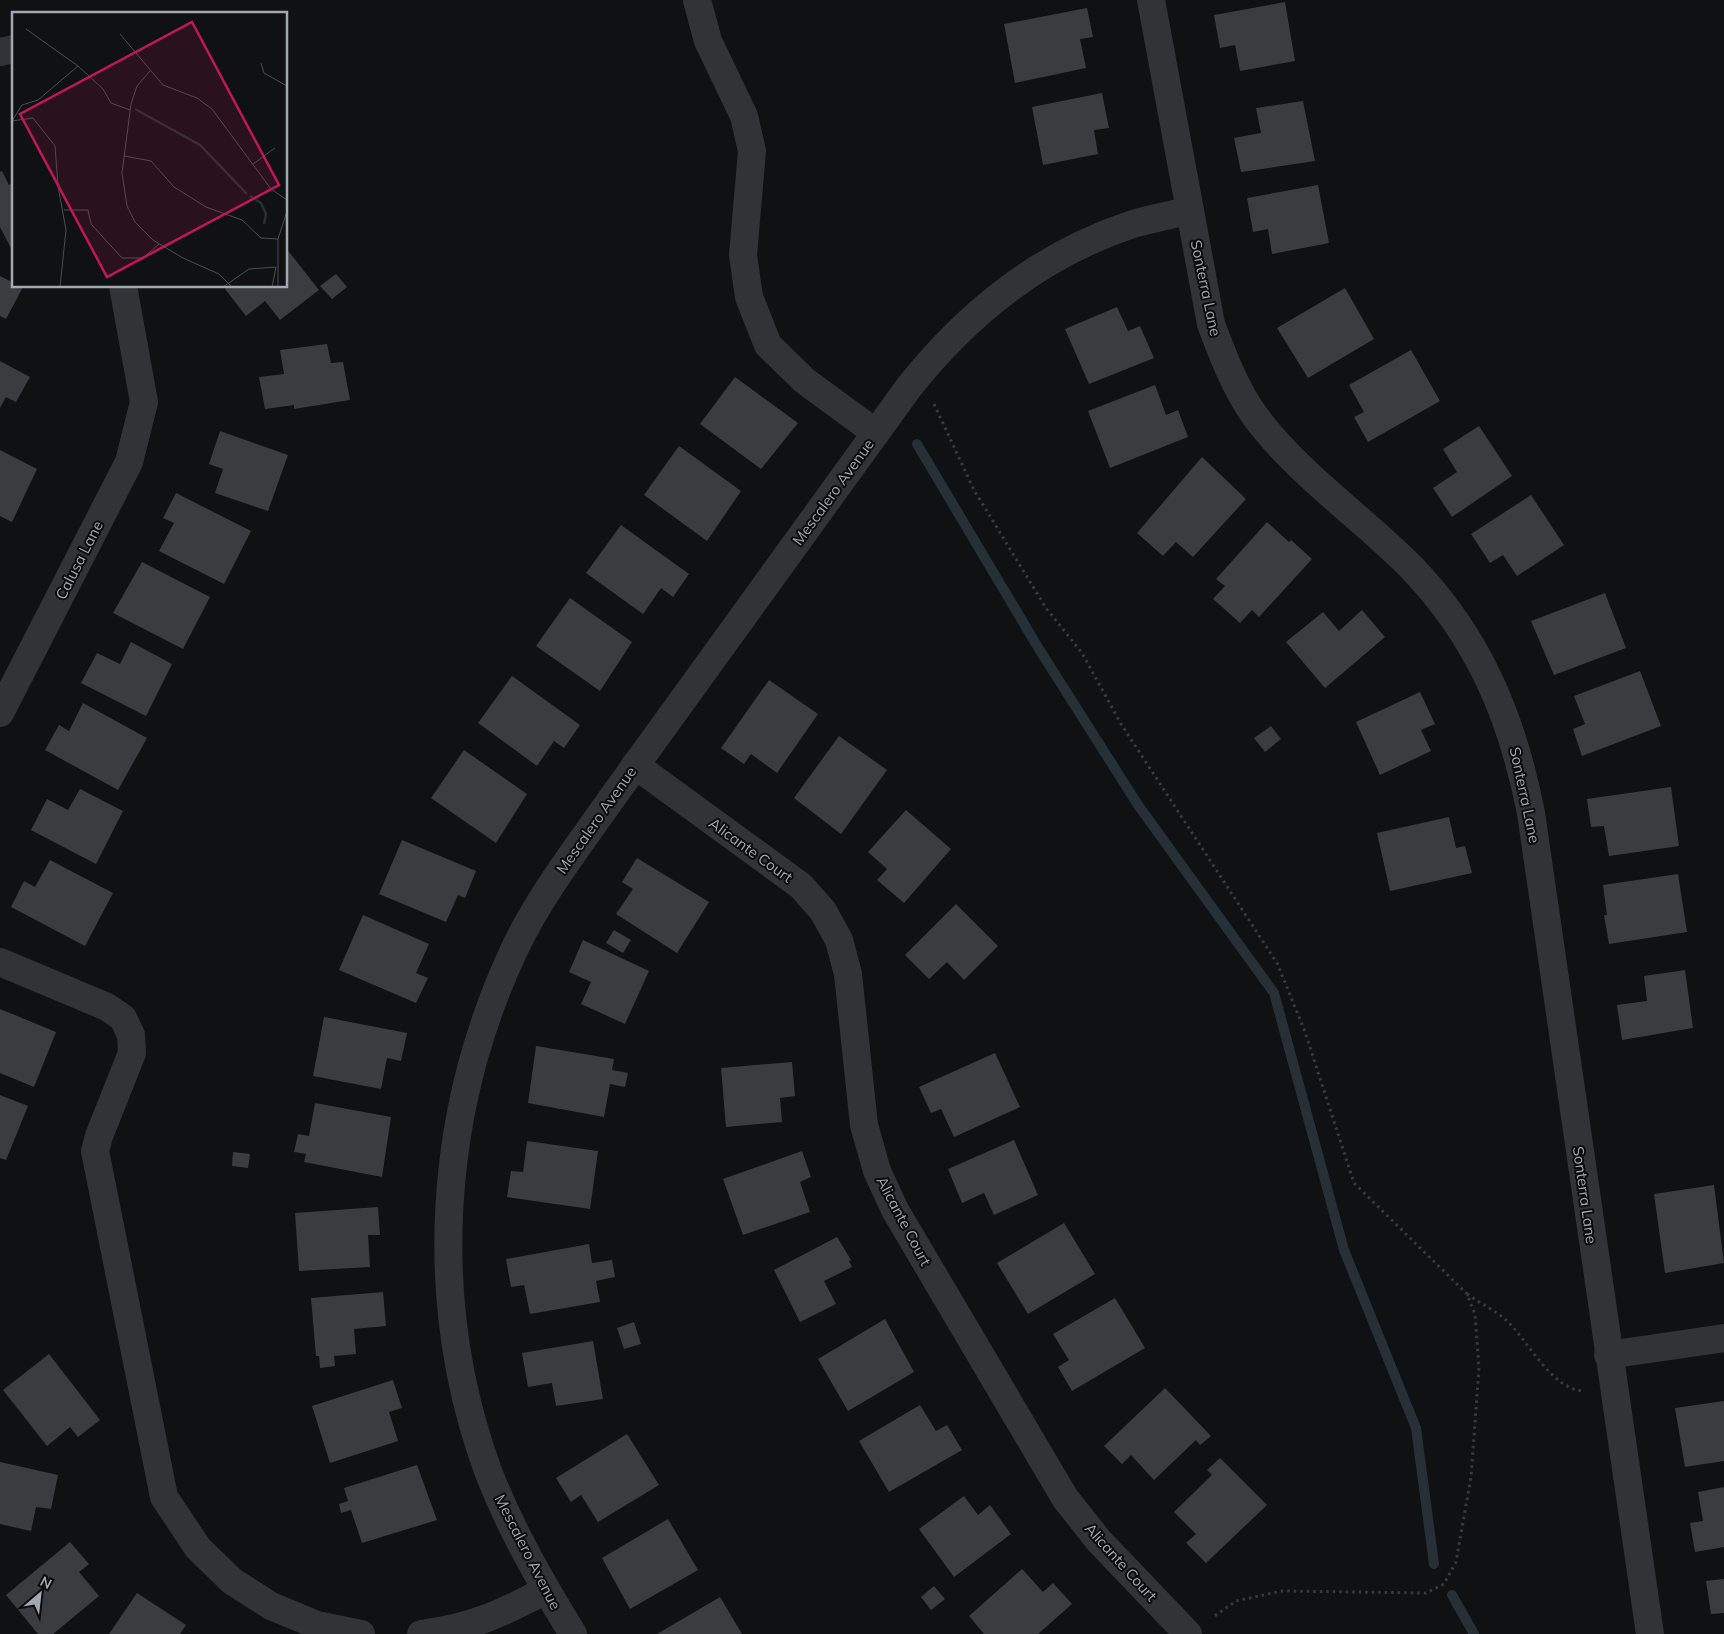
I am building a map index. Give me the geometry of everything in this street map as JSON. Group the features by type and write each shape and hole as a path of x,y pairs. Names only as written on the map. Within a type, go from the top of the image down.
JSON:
{"street":[{"path":"697,0 708,41 744,116 752,151 743,255 749,297 768,345 806,381 876,433"},
{"name":"Sonterra Lane","path":"1151,0 1211,324 1229,372 1255,415 1288,454 1410,566 1441,602 1477,655 1502,706 1520,760 1531,813 1613,1391 1650,1634"},
{"name":"Mescalero Avenue","path":"573,1634 546,1590 514,1531 488,1471 466,1397 452,1318 447,1239 452,1164 464,1092 486,1016 516,946 550,886 635,765 909,387 936,353 979,311 1028,274 1075,248 1130,225 1189,210"},
{"name":"Calusa Lane","path":"0,713 129,462 144,402 123,288"},
{"name":"Alicante Court","path":"635,765 801,886 823,911 839,940 848,974 864,1125 877,1171 895,1210 1065,1498 1099,1541 1197,1628"},
{"path":"0,962 107,1007 123,1018 131,1034 132,1053 99,1136 95,1152 164,1497 198,1548 232,1581 271,1606 318,1625 361,1634"},
{"path":"1608,1355 1724,1338"},
{"path":"421,1634 454,1630 499,1615 546,1590"}],"path":[{"path":"909,387 934,404 974,490 1046,608 1082,653 1121,724 1277,963 1304,1029 1354,1183 1466,1294 1506,1321 1554,1378 1578,1391 1613,1391"},
{"path":"1197,1628 1236,1601 1282,1591 1426,1593 1444,1584 1456,1562 1471,1477 1479,1368 1475,1314 1466,1294"}],"building":[{"path":"1285,2 1295,61 1240,71 1235,45 1220,48 1214,15"},
{"path":"1087,8 1093,37 1080,39 1086,68 1015,83 1004,24"},
{"path":"1102,93 1109,128 1094,130 1098,154 1043,165 1032,107"},
{"path":"1303,101 1315,161 1241,172 1234,138 1261,133 1256,108"},
{"path":"2,171 9,185 12,184 12,250 0,227 0,172"},
{"path":"1318,185 1329,243 1272,254 1268,229 1253,232 1247,198"},
{"path":"288,251 319,290 280,320 265,301 246,316 225,289 288,288"},
{"path":"336,274 347,287 332,299 320,286"},
{"path":"0,276 12,282 12,288 22,288 6,319 0,316"},
{"path":"1345,288 1374,339 1308,378 1277,328"},
{"path":"1117,307 1128,331 1140,326 1154,358 1089,384 1065,329"},
{"path":"327,344 331,363 343,362 350,400 294,409 294,405 265,409 259,377 284,374 280,350"},
{"path":"1411,350 1440,401 1368,442 1354,417 1364,412 1349,385"},
{"path":"0,361 30,377 16,402 6,397 0,408"},
{"path":"735,377 798,423 761,469 700,424"},
{"path":"1155,385 1166,415 1178,410 1188,437 1110,468 1088,411"},
{"path":"1479,426 1512,476 1452,517 1433,488 1457,472 1443,449"},
{"path":"220,431 288,455 268,511 215,493 223,469 209,464"},
{"path":"679,446 741,491 707,541 644,495"},
{"path":"0,450 37,469 12,522 0,516"},
{"path":"1202,457 1246,499 1193,557 1176,542 1163,556 1137,533"},
{"path":"176,493 251,531 224,584 159,551 174,523 163,518"},
{"path":"1531,495 1564,545 1517,576 1503,555 1490,563 1471,534"},
{"path":"1267,522 1312,559 1259,617 1252,610 1240,623 1213,599 1225,586 1216,579"},
{"path":"621,525 689,574 673,597 661,588 643,614 586,573"},
{"path":"142,562 210,597 183,649 113,613"},
{"path":"1605,593 1626,648 1554,675 1531,621"},
{"path":"570,598 632,642 600,691 536,646"},
{"path":"1362,610 1385,637 1325,688 1286,642 1323,612 1339,631"},
{"path":"131,642 172,664 146,716 81,683 97,653 120,664"},
{"path":"1640,671 1661,726 1582,756 1573,729 1585,724 1574,696"},
{"path":"512,676 580,725 564,748 554,741 537,766 478,723"},
{"path":"769,680 818,714 777,773 751,754 744,764 721,748"},
{"path":"1420,692 1435,724 1421,730 1431,751 1380,775 1356,722"},
{"path":"83,703 147,738 118,790 45,750 59,725 69,731"},
{"path":"1271,726 1281,739 1265,752 1254,738"},
{"path":"839,736 887,770 841,834 794,798"},
{"path":"464,750 527,794 496,843 431,798"},
{"path":"1671,787 1679,846 1609,856 1604,826 1591,827 1587,799"},
{"path":"80,789 123,811 96,864 31,830 47,799 68,810"},
{"path":"906,810 951,849 904,903 877,880 887,869 868,852"},
{"path":"1449,817 1456,848 1465,846 1472,873 1390,891 1377,833"},
{"path":"402,840 476,871 465,898 458,895 446,922 379,894"},
{"path":"637,858 709,902 677,953 616,914 633,889 622,882"},
{"path":"50,860 113,893 85,946 11,907 24,881 35,887"},
{"path":"1678,874 1687,932 1609,944 1604,915 1607,915 1603,885"},
{"path":"956,904 998,946 964,980 947,962 929,979 905,955"},
{"path":"363,915 429,944 416,973 428,978 416,1003 339,970"},
{"path":"614,930 631,940 623,953 606,943"},
{"path":"583,940 649,971 625,1024 581,1004 591,982 569,972"},
{"path":"1685,970 1693,1028 1622,1040 1617,1005 1647,1001 1644,976"},
{"path":"0,1009 56,1032 34,1087 0,1073"},
{"path":"324,1017 407,1033 401,1061 387,1058 381,1089 313,1076"},
{"path":"536,1046 614,1059 612,1070 628,1073 625,1087 610,1084 604,1117 528,1103"},
{"path":"995,1053 1020,1107 954,1137 941,1109 931,1113 919,1087"},
{"path":"792,1062 795,1096 780,1098 782,1122 726,1127 721,1068"},
{"path":"0,1095 28,1106 6,1160 0,1158"},
{"path":"315,1103 391,1117 382,1177 304,1162 306,1154 294,1152 298,1134 309,1136"},
{"path":"1014,1140 1038,1195 994,1215 984,1193 962,1203 948,1169"},
{"path":"527,1141 598,1151 590,1209 507,1197 511,1171 523,1172"},
{"path":"802,1151 811,1177 800,1182 810,1212 743,1235 723,1179"},
{"path":"233,1152 250,1154 248,1168 232,1166"},
{"path":"1714,1185 1724,1263 1665,1273 1654,1194"},
{"path":"378,1207 380,1235 368,1235 370,1267 299,1271 295,1213"},
{"path":"1064,1223 1095,1274 1028,1314 997,1263"},
{"path":"837,1237 851,1260 849,1261 852,1267 824,1281 836,1304 800,1322 774,1270"},
{"path":"589,1244 592,1263 612,1260 615,1277 596,1281 600,1302 530,1314 524,1285 511,1287 506,1259"},
{"path":"383,1292 386,1326 354,1329 356,1354 334,1356 335,1366 320,1368 319,1356 316,1356 311,1298"},
{"path":"1115,1298 1145,1348 1072,1391 1058,1367 1069,1360 1053,1334"},
{"path":"885,1319 914,1372 848,1411 818,1359"},
{"path":"634,1322 641,1344 624,1349 617,1328"},
{"path":"593,1341 603,1399 556,1406 552,1383 528,1387 522,1353"},
{"path":"49,1354 100,1420 78,1437 70,1427 47,1446 3,1390"},
{"path":"393,1380 402,1408 389,1412 398,1441 330,1463 312,1406"},
{"path":"1165,1388 1211,1436 1200,1445 1196,1440 1154,1480 1131,1455 1122,1464 1104,1446"},
{"path":"1724,1401 1724,1461 1685,1467 1675,1408"},
{"path":"920,1405 936,1431 947,1425 962,1450 889,1492 859,1441"},
{"path":"627,1434 659,1485 598,1522 581,1495 571,1502 556,1478"},
{"path":"1220,1458 1267,1505 1206,1563 1186,1543 1196,1534 1174,1512 1212,1475 1207,1470"},
{"path":"0,1462 58,1475 51,1509 36,1507 31,1531 0,1524"},
{"path":"417,1465 437,1520 362,1543 351,1510 341,1513 339,1504 348,1501 344,1488"},
{"path":"1724,1487 1724,1547 1695,1552 1690,1523 1703,1521 1698,1492"},
{"path":"964,1496 978,1515 990,1505 1011,1534 954,1577 919,1529"},
{"path":"668,1519 698,1570 630,1609 602,1558"},
{"path":"70,1542 89,1564 79,1572 99,1596 53,1634 38,1634 6,1595"},
{"path":"1022,1569 1043,1592 1053,1583 1072,1604 1038,1634 984,1634 969,1616"},
{"path":"1724,1579 1724,1613 1711,1614 1706,1581"},
{"path":"934,1586 945,1599 931,1610 921,1597"},
{"path":"137,1593 186,1625 180,1634 109,1634"},
{"path":"720,1597 742,1634 657,1634"}],"waterway":[{"path":"917,444 1039,649 1138,805 1274,993 1344,1250 1416,1428 1434,1564"},
{"path":"1452,1595 1474,1634"}]}
